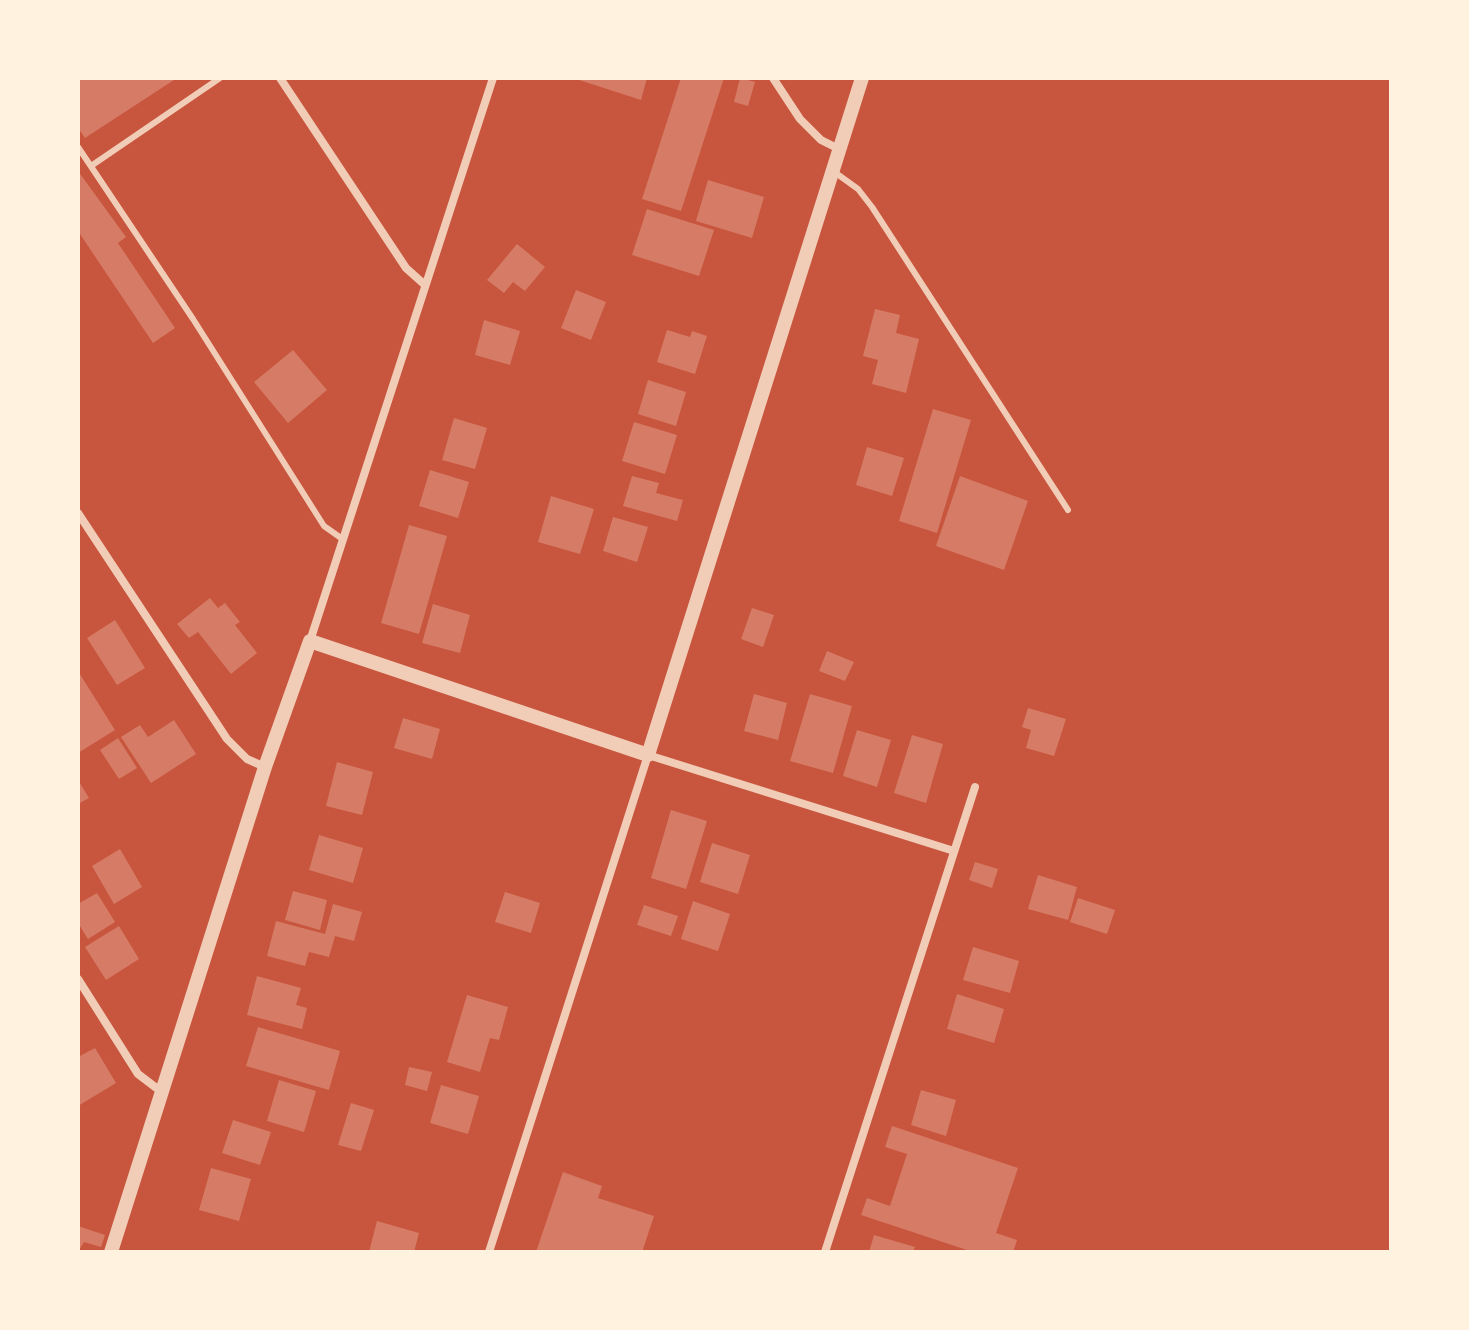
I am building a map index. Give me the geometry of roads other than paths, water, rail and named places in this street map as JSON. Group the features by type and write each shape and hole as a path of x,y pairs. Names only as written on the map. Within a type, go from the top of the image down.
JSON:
{"street":[{"path":"280,78 406,268 415,280 425,285"},
{"path":"111,1252 265,767 310,641 493,78"},
{"path":"773,78 800,119 821,140 839,149"},
{"path":"489,1252 862,78"},
{"path":"78,513 227,739 238,752 265,767"},
{"path":"310,641 648,755 954,851"},
{"path":"825,1252 975,787"},
{"path":"78,979 138,1074 164,1093"}],"lane":[{"path":"91,166 220,78"},
{"path":"78,147 324,526 341,538"},
{"path":"833,171 858,189 872,207 1068,510"}]}
